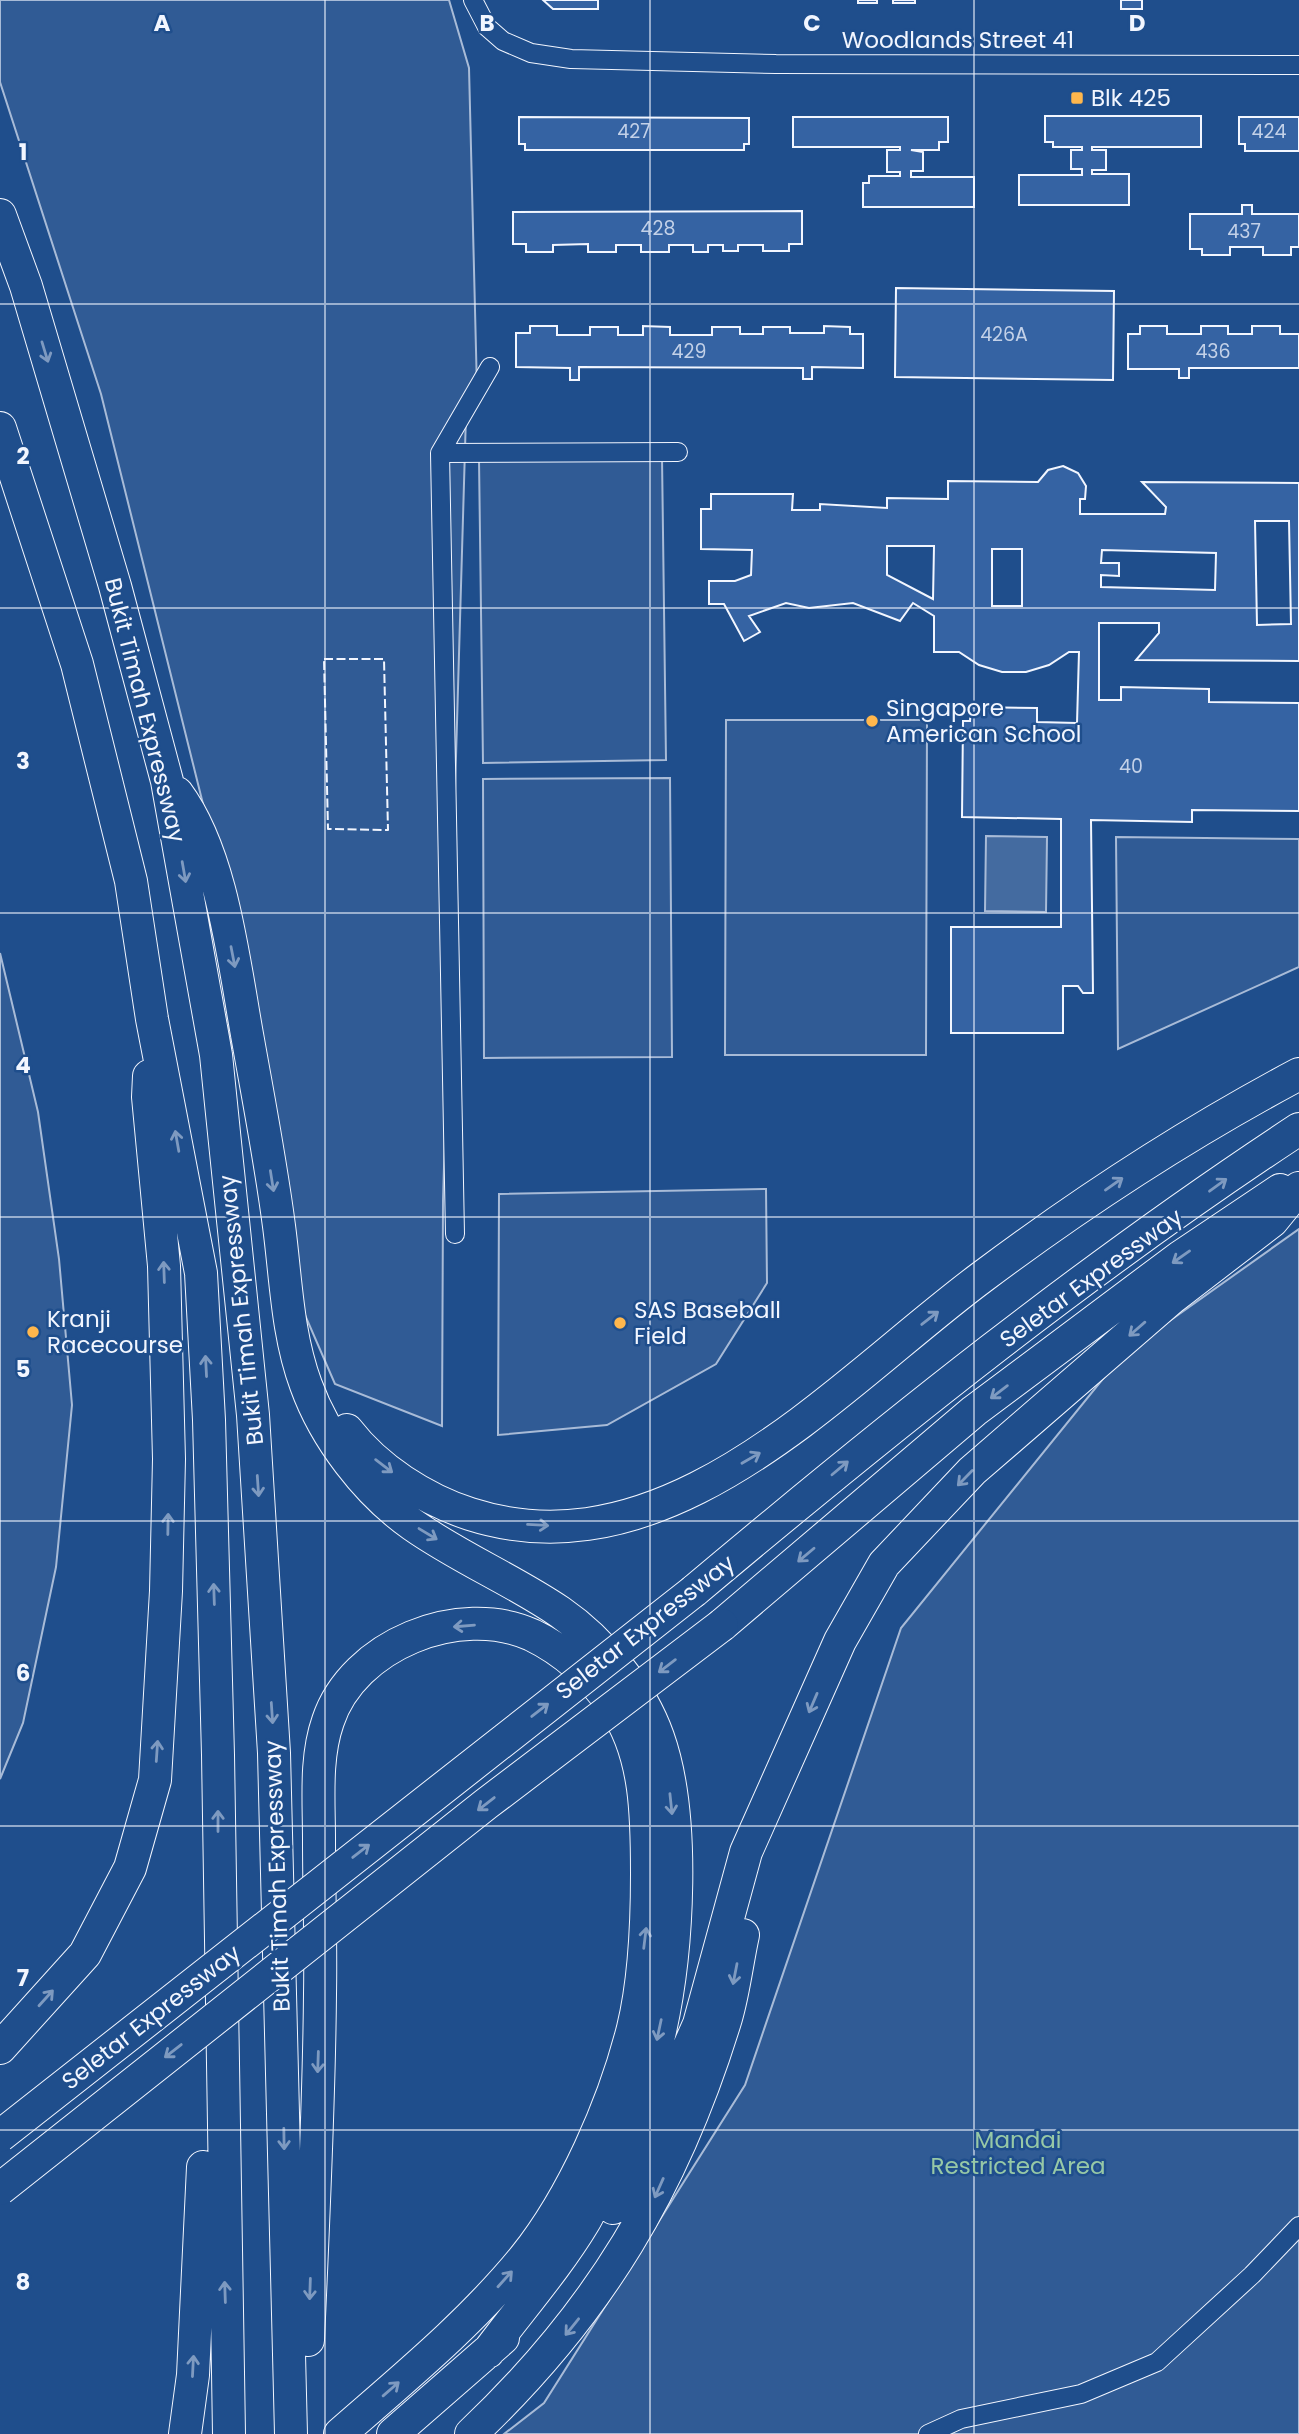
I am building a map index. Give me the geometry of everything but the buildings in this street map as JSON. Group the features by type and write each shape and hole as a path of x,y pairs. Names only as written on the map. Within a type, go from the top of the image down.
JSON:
{"highway":[{"path":"0,199 26,286"},
{"name":"Bukit Timah Expressway","path":"0,215 26,286 115,586 167,780 216,1055 253,1415 274,1753 291,2434"},
{"name":"Bukit Timah Expressway","path":"0,428 77,664 131,881 152,1019 201,1273 209,1420 218,1755 229,2434"},
{"path":"167,780 198,828 210,860 232,949 266,1143 287,1306 304,1380 322,1418 365,1482 411,1524 561,1613 596,1642 626,1679 658,1737 668,1772 674,1831 674,1924 660,2032 630,2122 585,2221 488,2352"},
{"path":"0,2048 85,1954 130,1868 155,1780 166,1591 169,1459 164,1266 148,1097 152,1019"},
{"path":"287,1306 319,1385 351,1435 374,1459 408,1484 445,1506 497,1523 566,1527 629,1517 693,1490 759,1454 981,1277 1122,1178 1299,1074"},
{"name":"Seletar Expressway","path":"0,2136 694,1591 871,1442 1086,1279 1299,1129"},
{"path":"0,2189 486,1804 722,1625 974,1411 1180,1257 1299,1178"},
{"path":"393,2434 488,2352 553,2288 606,2222 643,2151 699,2024 746,1852 840,1641 884,1564 972,1471 1173,1297 1272,1221 1299,1188"},
{"path":"305,2434 320,1994 321,1749 337,1699 352,1678 374,1658 418,1635 445,1627 476,1625 531,1635 575,1662 616,1709 640,1766 647,1834 647,1922 633,2027 602,2119 551,2218 525,2256 459,2330 340,2434"},
{"path":"471,2434 512,2395 573,2327 612,2272 656,2196 723,2027 766,1847 764,1812"},
{"path":"185,2434 193,2375 204,2150 220,1975"}],"street":[{"name":"Woodlands Street 41","path":"473,0 487,27 503,41 531,54 571,60 790,64 1299,65"},
{"path":"455,1234 440,453 491,367"},
{"path":"440,453 678,452"},
{"path":"928,2434 961,2419 1081,2394 1157,2362 1252,2275 1299,2225"}],"shaded area":[{"path":"0,0 449,0 469,68 477,390 466,415 443,1201 442,1426 335,1384 298,1299 251,997 101,394 0,82"},
{"path":"662,457 666,760 483,763 479,459"},
{"path":"726,720 927,720 926,1055 725,1055"},
{"path":"670,778 672,1057 484,1058 483,779"},
{"path":"986,836 1047,837 1046,912 985,911"},
{"path":"1116,837 1299,839 1299,967 1118,1049"},
{"name":"Kranji Racecourse","path":"0,953 38,1112 59,1259 72,1405 56,1567 23,1723 0,1779"},
{"name":"SAS Baseball Field","path":"766,1189 767,1283 716,1364 607,1425 498,1435 499,1194"},
{"name":"Mandai Restricted Area","path":"1299,1229 1299,2434 504,2434 544,2403 745,2085 901,1628 1123,1354"}],"fence":[{"path":"324,659 384,659 388,830 328,829 324,659"}],"place":[{"name":"Blk 425","path":"1077,98"},
{"name":"Singapore American School","path":"872,721"},
{"name":"SAS Baseball Field","path":"620,1323"},
{"name":"Kranji Racecourse","path":"33,1332"}]}
